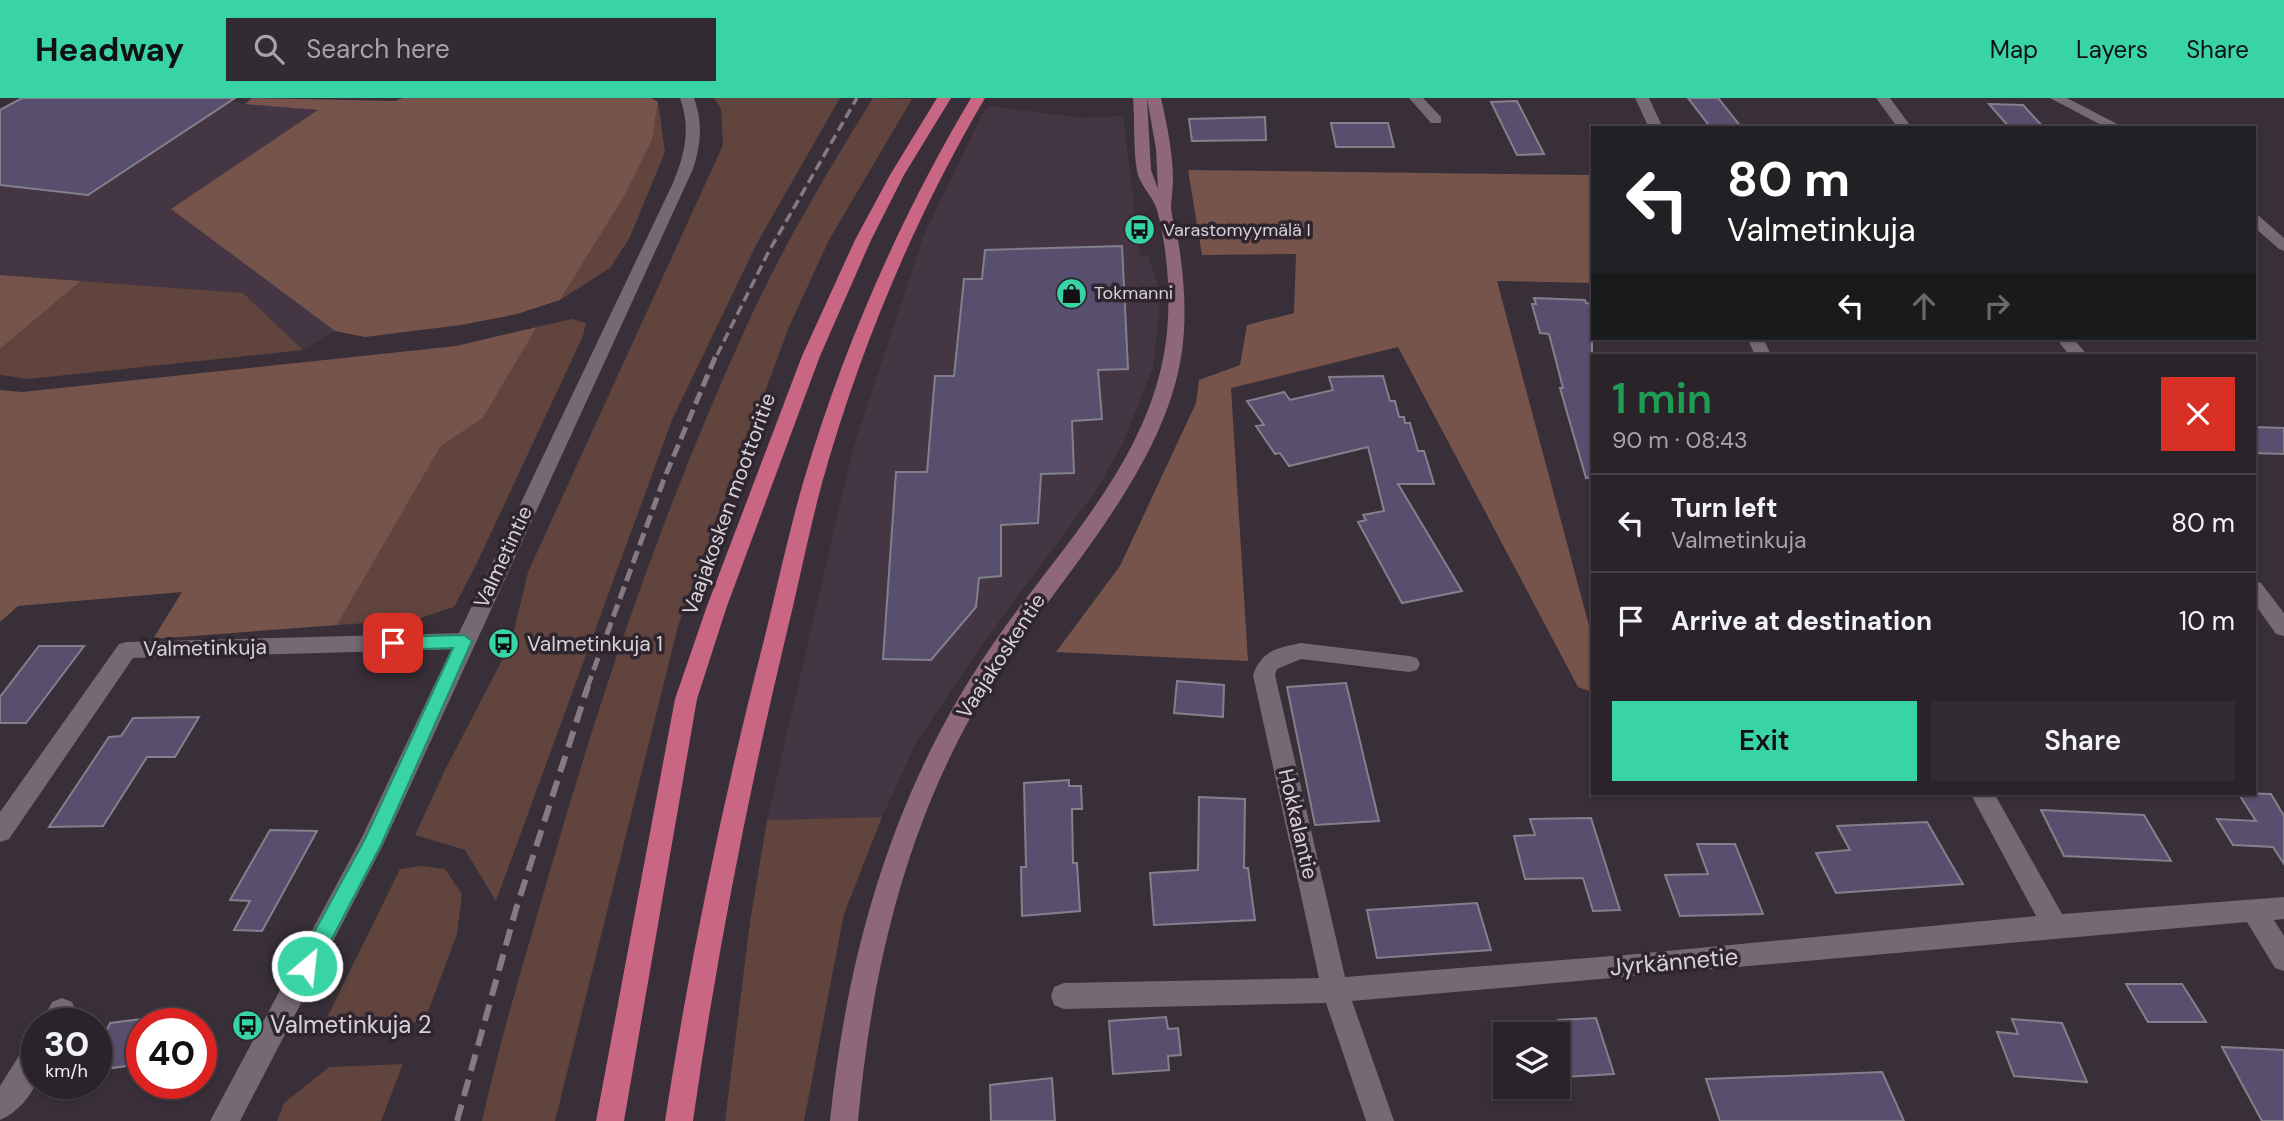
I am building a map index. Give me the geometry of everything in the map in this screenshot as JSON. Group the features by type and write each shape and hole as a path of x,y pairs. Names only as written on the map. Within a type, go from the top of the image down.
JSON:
{"highway":[{"name":"Vaajakosken moottoritie","path":"610,1121 686,699 717,606 811,356 863,240 897,174 944,98"},
{"path":"679,1121 721,866 750,736 818,464 848,377 903,239 933,175 978,98"}],"main road":[{"name":"Vaajakoskentie","path":"1140,98 1144,170 1149,186 1164,208"},
{"name":"Vaajakoskentie","path":"844,1121 862,982 890,880 926,783 960,717 995,659 1113,494 1141,446 1160,405 1171,367 1176,324 1171,252 1164,208 1166,180 1154,98"}],"street":[{"name":"Valmetintie","path":"225,1121 372,843 694,149 695,118 687,98"},
{"path":"1416,98 1436,120"},
{"path":"1642,98 1655,126"},
{"path":"1883,98 1904,126"},
{"path":"2057,98 2114,126"},
{"path":"2256,221 2284,246"},
{"path":"2066,340 2077,354"},
{"path":"2256,591 2284,628"},
{"name":"Valmetinkuja","path":"0,832 127,650 464,641"},
{"name":"Hokkalantie","path":"1380,1121 1335,990 1265,675 1268,664 1301,651 1409,664"},
{"path":"1983,795 2055,926"},
{"name":"Jyrkännetie","path":"1064,996 1335,990 2284,908"},
{"path":"2255,912 2284,959"},
{"path":"0,1106 21,1080"}],"shaded area":[{"path":"252,98 395,101 403,98 651,98 658,102 652,140 624,197 560,300 517,314 461,325 365,337 335,331 171,209 318,110 245,104"},
{"path":"714,98 840,98 756,245 672,420 496,901 465,850 415,835 446,768 511,643 528,572 723,145 721,109"},
{"path":"873,98 912,99 829,240 789,327 678,626 555,1121 482,1121 513,1001 568,810 612,669 662,530 717,393 761,296 807,209"},
{"path":"228,102 319,110 171,209 335,331 303,350 243,293 0,275 0,185 88,195"},
{"path":"658,102 665,152 629,239 610,268 560,300 624,197 652,140"},
{"path":"989,106 1082,118 1123,116 1140,255 1148,256 1161,294 1153,367 1122,445 1097,489 981,646 917,741 882,817 767,820 853,448 924,235 982,115"},
{"path":"1188,170 1591,175 1591,283 1497,281 1591,633 1591,692 1578,687 1398,347 1231,388 1248,661 1056,652 1120,566 1196,403 1199,380 1240,365 1247,325 1294,313 1296,254 1202,255"},
{"path":"0,275 81,281 0,349"},
{"path":"81,281 243,293 303,350 29,379 0,375 0,349"},
{"path":"572,319 586,323 583,336 454,607 414,620 337,625 441,446 483,418 537,327"},
{"path":"537,327 483,418 441,446 337,625 153,639 182,592 18,606 0,622 0,390 22,392 456,346"},
{"path":"882,817 844,914 804,1121 725,1121 750,922 767,820"},
{"path":"421,866 445,869 462,894 457,934 424,1022 348,1026 318,1036 400,869"},
{"path":"403,1064 381,1121 277,1121 284,1103 329,1067"}],"building":[{"path":"22,98 235,98 88,195 0,185 0,110"},
{"path":"1688,98 1718,98 1740,126 1709,126"},
{"path":"1517,101 1544,154 1517,155 1491,102"},
{"path":"1989,104 2023,105 2042,126 2008,126"},
{"path":"1265,117 1266,140 1192,141 1189,119"},
{"path":"1331,123 1388,123 1394,147 1336,147"},
{"path":"1122,246 1128,369 1098,370 1102,419 1072,421 1074,473 1041,474 1038,523 1001,525 1001,576 979,578 976,607 931,660 883,659 896,472 927,472 935,376 954,376 964,279 982,279 985,250"},
{"path":"1534,298 1585,300 1591,304 1591,477 1586,478 1560,388 1563,388 1549,334 1540,333 1532,304 1536,304"},
{"path":"1383,376 1390,401 1395,401 1399,417 1404,417 1405,423 1410,423 1418,451 1424,451 1434,484 1398,484 1462,591 1402,603 1358,522 1366,520 1363,515 1384,511 1368,447 1289,466 1280,453 1275,454 1256,426 1264,425 1247,401 1284,392 1290,400 1333,390 1329,377"},
{"path":"2256,427 2284,428 2284,454 2256,453"},
{"path":"39,646 84,646 26,723 0,723 0,697"},
{"path":"1177,681 1224,685 1223,717 1174,713"},
{"path":"1346,683 1379,821 1315,825 1287,687"},
{"path":"199,717 175,757 147,757 103,826 49,827 109,737 121,736 133,718"},
{"path":"1069,780 1069,786 1081,786 1082,809 1072,809 1073,863 1077,863 1080,911 1022,916 1021,867 1026,867 1024,783"},
{"path":"2271,794 2284,816 2284,864 2273,847 2233,845 2217,819 2256,821 2239,795"},
{"path":"1199,797 1245,799 1244,868 1248,868 1255,920 1154,925 1150,873 1198,870"},
{"path":"2041,810 2144,815 2171,861 2064,856"},
{"path":"1591,818 1620,910 1593,911 1583,878 1525,879 1514,836 1535,835 1530,819"},
{"path":"1927,822 1963,884 1836,893 1816,853 1850,850 1837,826"},
{"path":"270,830 317,831 262,931 234,930 250,901 230,900"},
{"path":"1697,844 1735,844 1763,914 1680,916 1665,875 1708,874"},
{"path":"1477,903 1491,950 1377,958 1367,910"},
{"path":"2126,984 2182,984 2206,1022 2148,1022"},
{"path":"1166,1017 1168,1029 1178,1028 1181,1055 1168,1056 1169,1070 1113,1074 1109,1021"},
{"path":"1596,1018 1614,1074 1570,1077 1570,1022 1558,1020"},
{"path":"2012,1019 2062,1023 2087,1082 2014,1076 1997,1032 2018,1034"},
{"path":"126,1021 126,1066 112,1068 112,1023"},
{"path":"2222,1047 2284,1050 2284,1121 2262,1121"},
{"path":"1882,1072 1904,1121 1720,1121 1706,1079"},
{"path":"1052,1078 1055,1121 991,1121 990,1085"}],"railway":[{"path":"717,355 769,251 857,98"},
{"path":"587,688 664,479 717,353"},
{"path":"457,1121 516,909 588,686"}],"place":[{"name":"Varastomyymälä I","path":"1140,230"},
{"name":"Tokmanni","path":"1071,293"},
{"name":"Valmetinkuja 1","path":"504,644"},
{"name":"Valmetinkuja 2","path":"247,1025"}],"route":[{"path":"307,966 372,843 464,641 393,643"}]}
